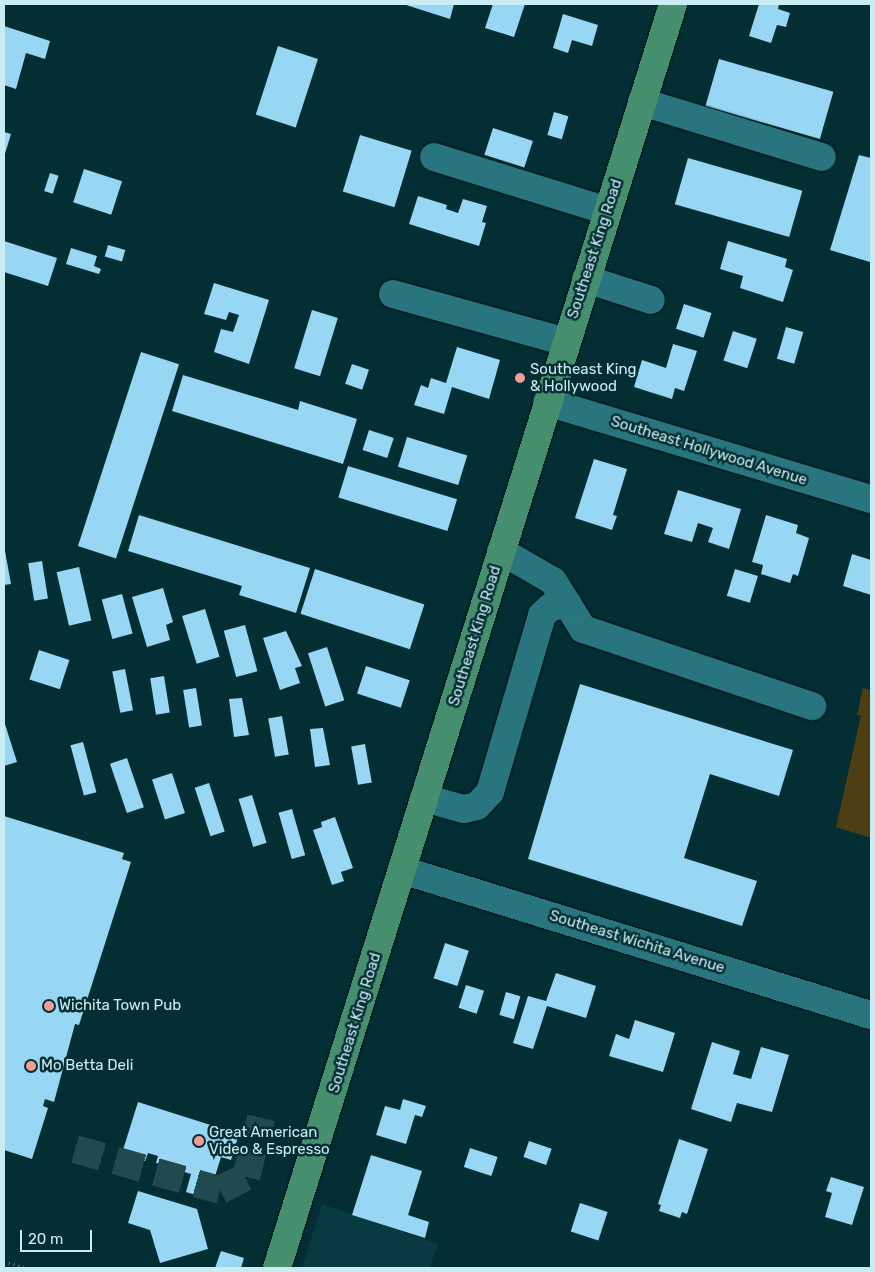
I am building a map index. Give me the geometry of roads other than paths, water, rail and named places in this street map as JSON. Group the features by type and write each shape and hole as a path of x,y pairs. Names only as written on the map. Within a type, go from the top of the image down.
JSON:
{"main road":[{"name":"Southeast King Road","path":"277,1268 673,4"}],"street":[{"path":"642,102 822,156"},
{"path":"434,157 607,211"},
{"path":"586,279 651,300"},
{"path":"393,294 566,342"},
{"name":"Southeast Hollywood Avenue","path":"547,402 871,499"},
{"path":"501,550 553,581 584,629 812,706"},
{"path":"424,798 464,809 477,806 490,792 542,615 551,607 568,604"},
{"name":"Southeast Wichita Avenue","path":"402,870 871,1015"}],"tunnel":[{"path":"75,1149 220,1190 246,1177 261,1118"}],"place":[{"name":"Southeast King & Hollywood","path":"520,378"},
{"name":"Wichita Town Pub","path":"49,1006"},
{"name":"Mo Betta Deli","path":"31,1066"},
{"name":"Great American Video & Espresso","path":"199,1141"}]}
